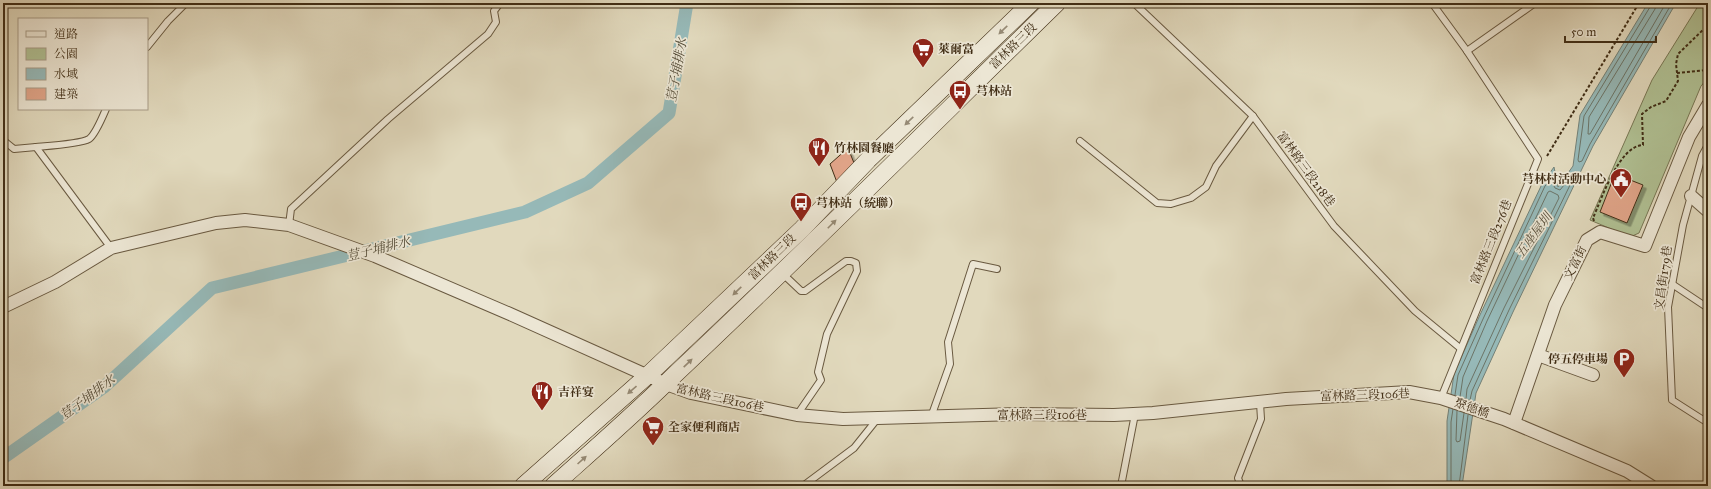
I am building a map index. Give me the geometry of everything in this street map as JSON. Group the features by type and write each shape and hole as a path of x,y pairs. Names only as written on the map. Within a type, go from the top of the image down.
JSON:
{"main road":[{"name":"富林路三段","path":"523,486 647,376 802,229 868,160 1030,3"},
{"name":"富林路三段","path":"553,486 666,384 815,242 880,175 1057,3"}],"street":[{"path":"1600,232 1645,246 1688,137 1708,105"},
{"path":"868,160 880,175"},
{"path":"1691,196 1708,211"},
{"name":"富林路三段106巷","path":"3,308 55,282 111,248 150,237 216,223 245,220 289,224 375,256 510,314 647,376 691,393 797,415 843,419 1019,414 1135,414 1315,397 1409,392 1441,398"},
{"path":"802,229 815,242"},
{"name":"文富街","path":"1509,421 1538,355 1555,305 1586,240 1600,232"},
{"path":"1538,355 1593,375"},
{"name":"聚德橋","path":"1441,398 1509,421"},
{"path":"1509,421 1608,462 1627,471 1649,485"}],"lane":[{"path":"148,46 168,21 186,3"},
{"path":"289,224 291,209 388,119 488,34 496,22 494,11 500,3"},
{"name":"富林路三段218巷","path":"1134,3 1253,116 1334,226 1415,311 1460,348"},
{"name":"富林路三段276巷","path":"1432,3 1467,51 1538,159 1441,398"},
{"path":"1467,51 1535,3"},
{"path":"3,140 14,149 63,144 89,139 94,133 106,110"},
{"path":"1080,141 1157,203 1170,204 1190,198 1206,186 1216,166 1253,116"},
{"name":"文昌街179巷","path":"1708,144 1702,156 1683,225 1668,307 1672,400 1708,423"},
{"path":"36,147 111,248"},
{"path":"782,272 801,290 805,291 846,261 851,261 856,264 857,268 857,271 827,334 818,372 821,380 797,415"},
{"path":"931,417 950,364 948,342 973,264 997,269"},
{"path":"1672,284 1708,308"},
{"path":"1241,486 1238,478 1261,418 1260,403"},
{"path":"1121,486 1135,414"},
{"path":"803,486 854,448 878,418"}],"path":[{"path":"1544,160 1639,3"},
{"path":"1600,232 1593,218 1614,171 1630,149 1634,146 1643,145 1642,114 1651,107 1666,101 1678,81 1676,64 1678,54 1708,25"},
{"path":"1677,73 1708,70"}],"green space":[{"path":"1700,3 1708,3 1708,78 1701,86 1639,233 1630,237 1590,220 1652,80"}],"water":[{"name":"五座屋圳","path":"1648,3 1676,3 1593,146 1513,312 1476,393 1462,486 1447,486 1447,421 1454,374 1479,317 1542,184 1554,167 1558,187 1573,166 1580,115"}],"building":[{"path":"848,148 856,168 838,185 830,164"},
{"name":"芎林村活動中心","path":"1615,174 1643,185 1627,223 1600,212"}],"waterway":[{"name":"荳子埔排水","path":"3,458 104,387 212,288 525,212 588,183 669,113 687,3"}],"place":[{"name":"萊爾富","path":"923,68"},
{"name":"芎林站","path":"960,110"},
{"name":"竹林園餐廳","path":"819,168"},
{"name":"芎林村活動中心","path":"1621,198"},
{"name":"芎林站（統聯）","path":"801,222"},
{"name":"停五停車場","path":"1624,378"},
{"name":"吉祥宴","path":"542,412"},
{"name":"全家便利商店","path":"653,446"}]}
